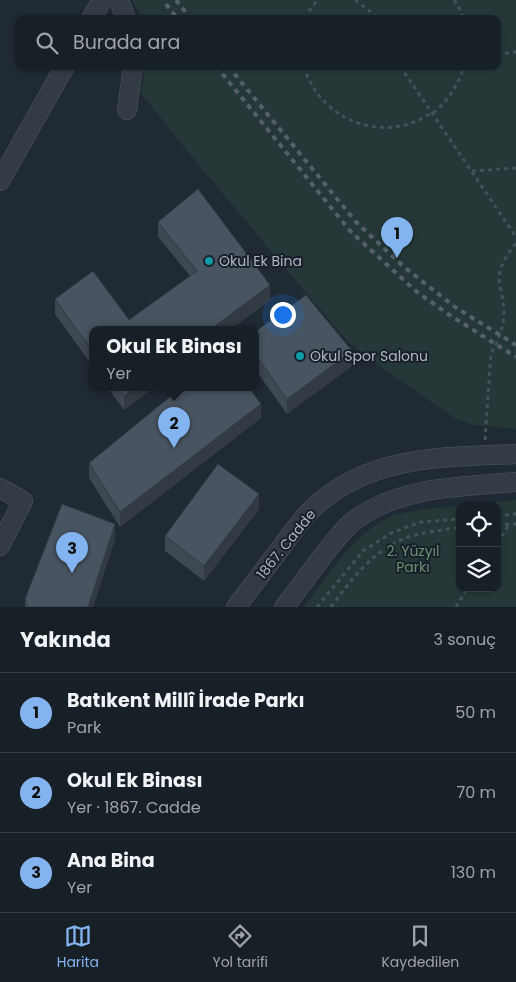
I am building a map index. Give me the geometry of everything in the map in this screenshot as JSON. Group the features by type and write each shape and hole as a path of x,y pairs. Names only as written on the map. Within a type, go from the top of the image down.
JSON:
{"street":[{"path":"93,15 102,0"},
{"path":"119,0 125,15"},
{"path":"0,181 62,70"},
{"path":"127,110 133,70"},
{"name":"1867. Cadde","path":"236,607 300,522 323,499 344,486 381,468 425,458 516,454"},
{"path":"284,607 334,541 350,524 369,510 394,499 429,491 516,482"},
{"path":"0,488 23,501 0,546"}],"path":[{"path":"308,15 317,0"},
{"path":"355,0 375,15"},
{"path":"454,0 462,15"},
{"path":"501,53 516,51"},
{"path":"306,70 316,93 336,113 361,125 389,128 415,123 438,109 455,89 463,70"},
{"path":"403,70 516,237"},
{"path":"472,171 516,168"},
{"path":"484,455 491,353 499,341 504,318 499,278 506,257 516,243"},
{"path":"501,516 516,514"},
{"path":"317,607 363,551 393,532 421,522 456,519"},
{"path":"501,525 516,524"},
{"path":"501,537 509,525"},
{"path":"331,607 351,580 374,556 404,539 456,528"},
{"path":"456,607 465,592"}],"green space":[{"path":"132,0 516,0 516,429 475,425 456,419 347,341 207,175 141,93 144,70 501,70 501,15 140,15"},
{"name":"2. Yüzyıl Parkı","path":"516,500 516,607 304,607 344,554 368,530 381,521 411,511 456,506 456,592 501,592 501,502 496,502"}],"building":[{"path":"198,189 270,285 215,326 89,326 89,346 55,299 93,271 129,320 197,271 158,222"},
{"name":"Okul Spor Salonu","path":"306,295 352,351 287,399 259,360 259,329"},
{"path":"121,391 130,391 124,396"},
{"path":"177,391 251,391 261,404 120,512 89,463"},
{"path":"218,464 259,494 204,566 165,536"},
{"path":"62,504 115,524 88,607 28,607 25,599"}],"railway":[{"path":"176,0 188,15"},
{"path":"166,4 175,15"},
{"path":"219,70 351,232 417,292 516,357"},
{"path":"231,70 356,222 404,267 455,307 516,345"}],"place":[{"name":"Batıkent Millî İrade Parkı","path":"397,258"},
{"name":"Okul Ek Bina","path":"209,261"},
{"name":"Okul Spor Salonu","path":"300,356"},
{"name":"Okul Ek Binası","path":"174,448"},
{"name":"Ana Bina","path":"72,573"}]}
